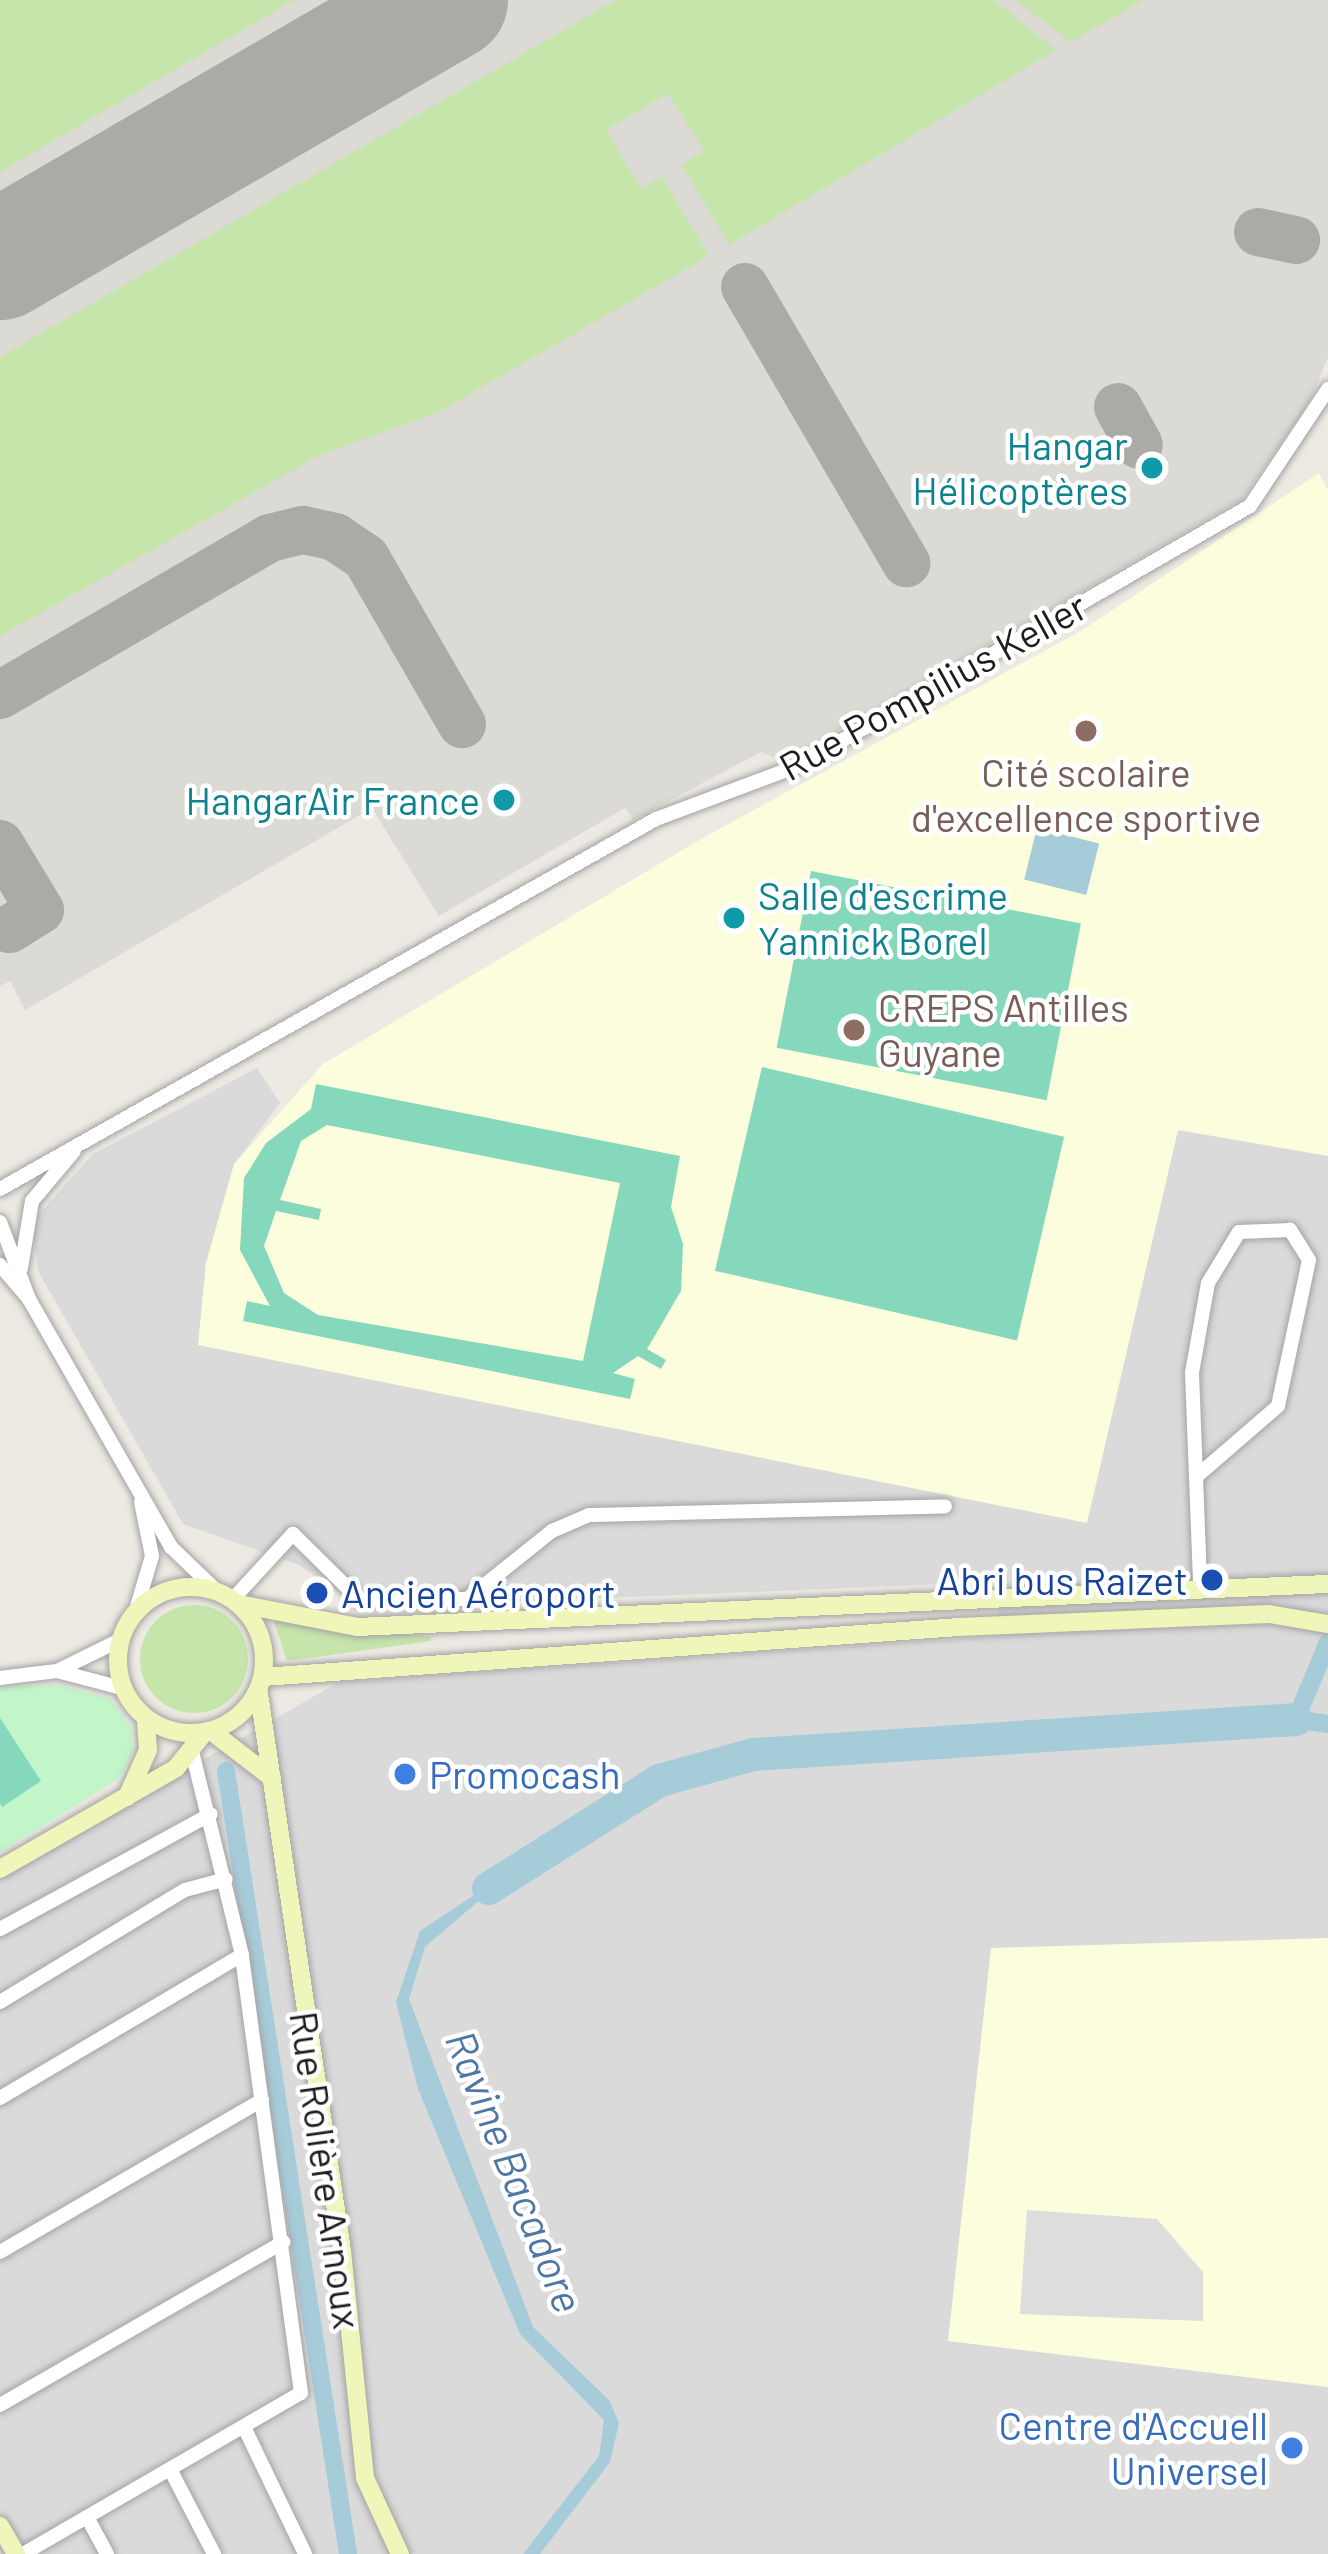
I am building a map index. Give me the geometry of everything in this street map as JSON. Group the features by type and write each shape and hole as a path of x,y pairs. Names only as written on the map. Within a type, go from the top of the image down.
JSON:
{"main road":[{"path":"127,1797 148,1750 146,1720 122,1688 120,1640 136,1610 174,1588 357,1627 1200,1586 1328,1584"},
{"path":"230,1599 262,1644 261,1685"},
{"path":"0,1869 127,1797 192,1752 207,1732 261,1685 982,1626 1269,1614 1328,1624"},
{"name":"Rue Rolière Arnoux","path":"261,1685 365,2478 400,2554"},
{"path":"146,1720 207,1732 272,1778"},
{"path":"0,2526 19,2554"}],"street":[{"name":"Rue Pompilius Keller","path":"0,1189 106,1125 656,819 798,766 1250,506 1328,389"},
{"name":"Rue Pompilius Keller","path":"21,1268 32,1201 106,1125"},
{"path":"0,1222 29,1299"},
{"path":"1196,1477 1278,1406 1309,1260 1290,1230 1240,1232 1208,1283 1192,1373 1200,1586"},
{"path":"0,1264 29,1299 182,1562 230,1599 293,1534 360,1600 467,1599 552,1532 589,1515 945,1506"},
{"path":"136,1610 152,1556 137,1486"},
{"path":"0,1678 57,1671 120,1640"},
{"path":"57,1671 122,1688"},
{"path":"19,2554 301,2393 242,1955 211,1814 192,1752"},
{"path":"0,1929 211,1814"},
{"path":"0,2002 185,1890 226,1879"},
{"path":"0,2098 242,1955"},
{"path":"0,2252 262,2100"},
{"path":"0,2405 283,2242"},
{"path":"244,2427 304,2554"},
{"path":"170,2469 214,2554"},
{"path":"87,2517 107,2554"}],"shaded area":[{"path":"0,0 1328,0 1328,357 1308,405 1241,500 783,762 761,752 633,820 625,808 439,916 372,808 25,1010 10,981 0,986"},
{"name":"CREPS Antilles Guyane","path":"1319,473 1328,491 1328,1156 1178,1130 1087,1523 198,1345 206,1263 234,1164 323,1064 701,839 1081,631"},
{"path":"257,1068 280,1103 234,1165 199,1345 1086,1522 1178,1130 1328,1151 1328,2554 0,2554 0,1876 339,1682 1000,1636 996,1582 361,1608 299,1565 183,1524 38,1271 32,1222 93,1154"},
{"path":"1328,1938 1328,2387 948,2341 991,1948"},
{"path":"1027,2210 1157,2219 1203,2272 1203,2321 1020,2314"}],"green space":[{"path":"0,0 294,0 0,172"},
{"path":"616,0 993,0 1056,50 729,245 682,165 704,151 668,93 606,130 641,189 662,177 709,256 437,413 320,455 0,636 0,357"},
{"path":"1016,0 1143,0 1071,42"},
{"path":"811,871 1081,923 1047,1100 777,1048"},
{"path":"762,1067 1064,1137 1017,1340 715,1271"},
{"path":"316,1084 680,1156 671,1207 683,1244 681,1291 647,1349 666,1360 661,1369 638,1356 613,1373 635,1379 630,1399 243,1321 247,1301 270,1306 240,1250 244,1178 266,1143 311,1109","holes":["327,1125 620,1183 583,1361 318,1315 284,1293 264,1246 276,1211 319,1220 321,1209 280,1200 301,1141"]},
{"path":"194,1605 215,1609 232,1621 244,1638 248,1659 244,1680 232,1697 215,1709 194,1713 173,1709 156,1697 144,1680 140,1659 144,1638 156,1621 173,1609"},
{"path":"272,1615 431,1637 431,1641 287,1661"},
{"path":"59,1685 111,1699 131,1727 133,1753 118,1779 0,1852 0,1687"},
{"path":"0,1718 41,1781 2,1807 0,1803"}],"water":[{"path":"1037,828 1099,843 1086,895 1024,879"},
{"path":"524,1862 425,1947 409,1999 533,2327 609,2400 619,2423 610,2462 540,2554 523,2554 599,2456 604,2420 520,2334 418,2089 396,2002 420,1931"}],"waterway":[{"path":"1328,1642 1296,1719 1328,1724"},
{"name":"Ravine Bacadore","path":"488,1888 659,1780 753,1754 1296,1719"},
{"path":"226,1771 348,2554"}],"taxiway":[{"path":"1258,232 1296,240"},
{"path":"745,287 906,563"},
{"path":"1118,407 1139,445"},
{"path":"0,695 270,538 303,530 335,537 366,558 462,724"},
{"path":"0,844 40,910 9,929"}],"runway":[{"path":"0,260 448,0"}],"place":[{"name":"Hangar Hélicoptères","path":"1152,468"},
{"name":"Cité scolaire d'excellence sportive","path":"1086,731"},
{"name":"HangarAir France","path":"504,800"},
{"name":"Salle d'escrime Yannick Borel","path":"734,918"},
{"name":"CREPS Antilles Guyane","path":"854,1030"},
{"name":"Abri bus Raizet","path":"1212,1580"},
{"name":"Ancien Aéroport","path":"317,1593"},
{"name":"Promocash","path":"405,1774"},
{"name":"Centre d'Accuell Universel","path":"1292,2448"}]}
